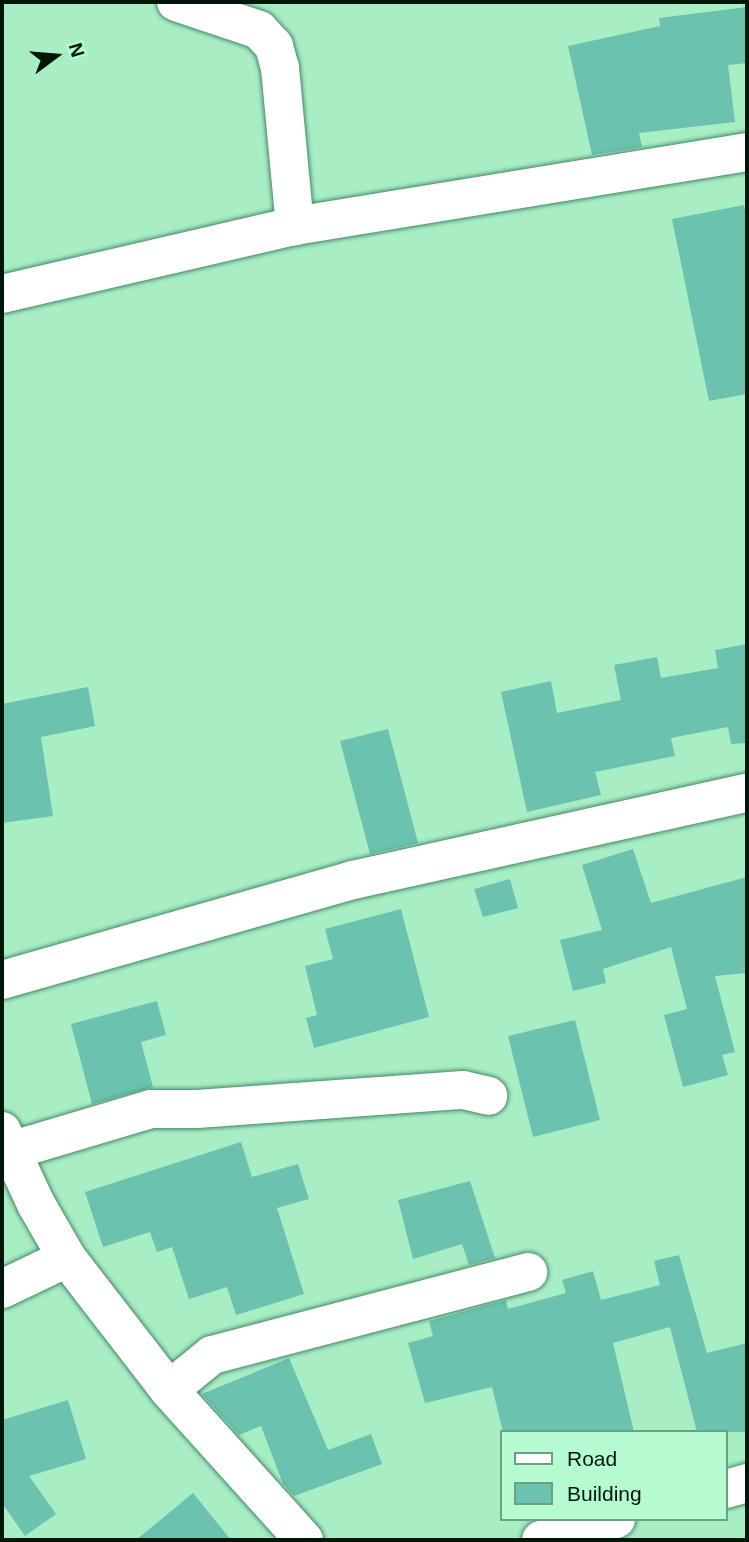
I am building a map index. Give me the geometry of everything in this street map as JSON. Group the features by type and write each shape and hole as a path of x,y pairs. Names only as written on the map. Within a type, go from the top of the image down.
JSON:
{"street":[{"path":"176,2 259,30 274,46 280,68 295,226"},
{"path":"2,294 295,226 747,152"},
{"path":"2,980 354,880 747,793"},
{"path":"304,1540 169,1390 67,1258 36,1204 6,1141 151,1109 197,1110 463,1090 488,1096"},
{"path":"2,1289 67,1258"},
{"path":"169,1390 212,1354 528,1272"},
{"path":"728,1488 747,1483"},
{"path":"541,1540 609,1521"}],"building":[{"path":"747,7 747,63 728,65 735,122 639,133 642,147 592,155 568,46 660,26 659,18"},
{"path":"744,205 747,223 747,394 709,401 672,219"},
{"path":"747,644 747,743 731,744 728,727 671,738 675,756 595,772 601,795 527,812 501,692 551,681 557,713 621,700 614,665 657,657 661,678 718,668 715,650"},
{"path":"88,687 95,726 41,737 53,816 2,823 2,704"},
{"path":"388,729 418,843 370,854 340,741"},
{"path":"633,849 651,903 747,877 747,973 715,976 735,1052 722,1055 728,1075 683,1087 664,1015 687,1009 671,947 603,969 606,983 573,991 560,940 602,930 582,865"},
{"path":"510,879 518,908 483,917 474,889"},
{"path":"401,909 429,1017 314,1048 306,1018 317,1015 305,966 333,959 325,929"},
{"path":"157,1001 166,1035 141,1042 153,1087 92,1104 71,1024"},
{"path":"575,1020 600,1120 533,1137 508,1036"},
{"path":"241,1142 252,1177 298,1164 309,1199 277,1208 304,1294 236,1315 227,1287 189,1299 172,1247 157,1252 150,1232 103,1247 85,1192"},
{"path":"470,1181 495,1258 469,1265 462,1244 413,1259 398,1200"},
{"path":"679,1255 707,1353 747,1343 747,1432 696,1430 670,1327 613,1343 634,1430 503,1430 492,1387 425,1403 408,1343 433,1336 429,1321 506,1300 508,1309 566,1293 562,1280 593,1271 601,1300 660,1285 654,1261"},
{"path":"289,1358 328,1450 371,1434 382,1464 294,1496 283,1484 261,1426 239,1435 202,1394"},
{"path":"68,1400 86,1459 29,1476 56,1514 25,1536 2,1503 2,1420"},
{"path":"193,1493 231,1540 136,1540"}]}
